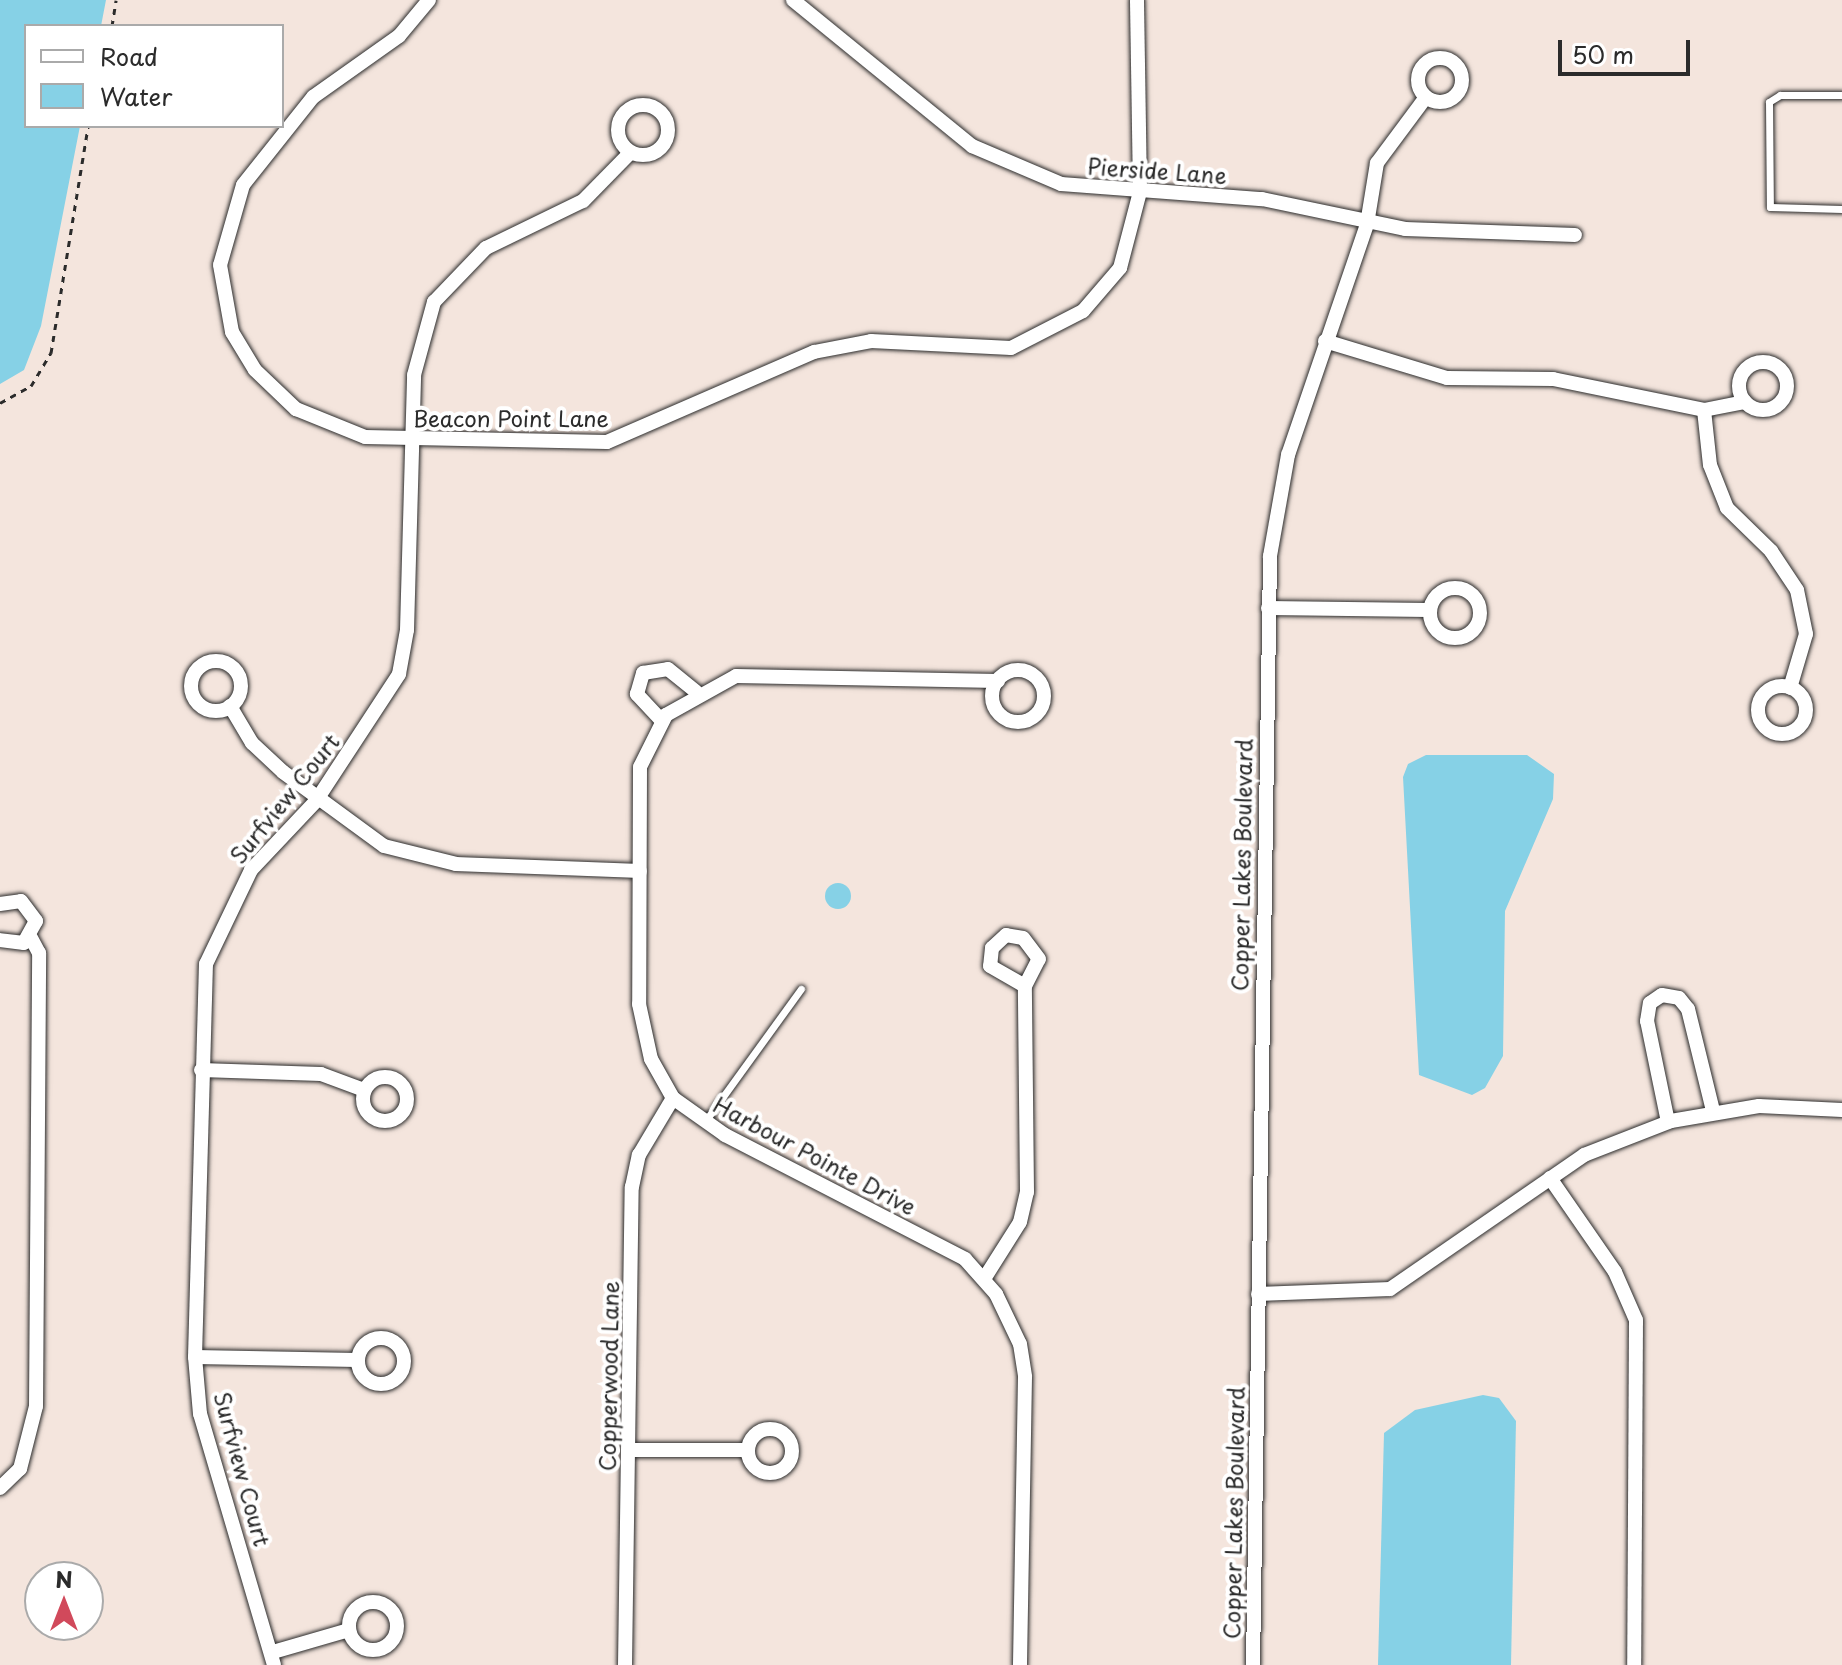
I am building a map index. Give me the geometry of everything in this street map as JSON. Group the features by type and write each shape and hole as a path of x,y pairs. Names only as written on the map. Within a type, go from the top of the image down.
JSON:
{"street":[{"name":"Beacon Point Lane","path":"429,0 399,36 313,97 268,147 232,209 220,265 232,332 271,389 341,430 412,440 607,442 846,343 990,351 1034,341 1069,323 1108,285 1127,251 1140,192 1137,0"},
{"name":"Pierside Lane","path":"793,0 972,146 1061,184 1262,199 1367,224 1575,235"},
{"name":"Copper Lakes Boulevard","path":"1253,1665 1268,608 1276,504 1325,341 1367,224 1377,163 1426,97"},
{"name":"Surfview Court","path":"274,1659 200,1414 195,1357 206,964 216,936 251,870 316,801 399,674 407,630 412,440 421,336 448,284 504,236 583,201 630,153"},
{"path":"1325,341 1447,378 1553,379 1704,410 1745,402"},
{"path":"1704,410 1710,465 1727,508 1785,570 1804,613 1805,654 1790,688"},
{"path":"1268,608 1428,610"},
{"path":"662,721 637,694 643,673 668,669 696,692"},
{"name":"Harbour Pointe Drive","path":"998,681 760,674 696,692 662,721 640,767 639,1004 651,1059 673,1098 704,1122 965,1259 984,1279 1013,1326 1025,1377 1020,1665"},
{"path":"230,706 252,743 316,801 384,846 433,860 640,871"},
{"path":"0,904 29,905 36,921 31,938 39,953 36,1406 20,1469 0,1488"},
{"path":"0,940 15,945 31,938"},
{"path":"984,1279 1020,1222 1027,1192 1025,986"},
{"path":"1668,1122 1647,1021 1650,1003 1662,995 1679,998 1688,1009 1713,1111"},
{"path":"201,1070 321,1074 364,1090"},
{"name":"Copperwood Lane","path":"625,1665 632,1187 639,1155 673,1098"},
{"path":"1258,1294 1390,1289 1584,1155 1668,1122 1713,1111 1842,1110"},
{"path":"1550,1178 1615,1272 1636,1320 1634,1665"},
{"path":"195,1357 357,1360"},
{"path":"629,1450 748,1450"},
{"path":"274,1659 349,1630"}],"lane":[{"path":"1842,95 1780,95 1769,102 1770,207 1842,209"},
{"path":"704,1122 801,989"}],"path":[{"path":"112,24 116,0"},
{"path":"0,403 31,386 51,353 88,128"}],"water":[{"path":"0,0 106,0 101,24 24,24 24,128 80,128 41,326 24,370 0,384"},
{"path":"1426,755 1527,755 1554,774 1553,799 1505,911 1503,1056 1485,1088 1472,1095 1419,1075 1403,777 1408,764"},
{"path":"838,883 847,887 851,896 847,905 838,909 829,905 825,896 829,887"},
{"path":"1483,1395 1499,1398 1516,1421 1511,1665 1378,1665 1384,1433 1415,1410"}]}
